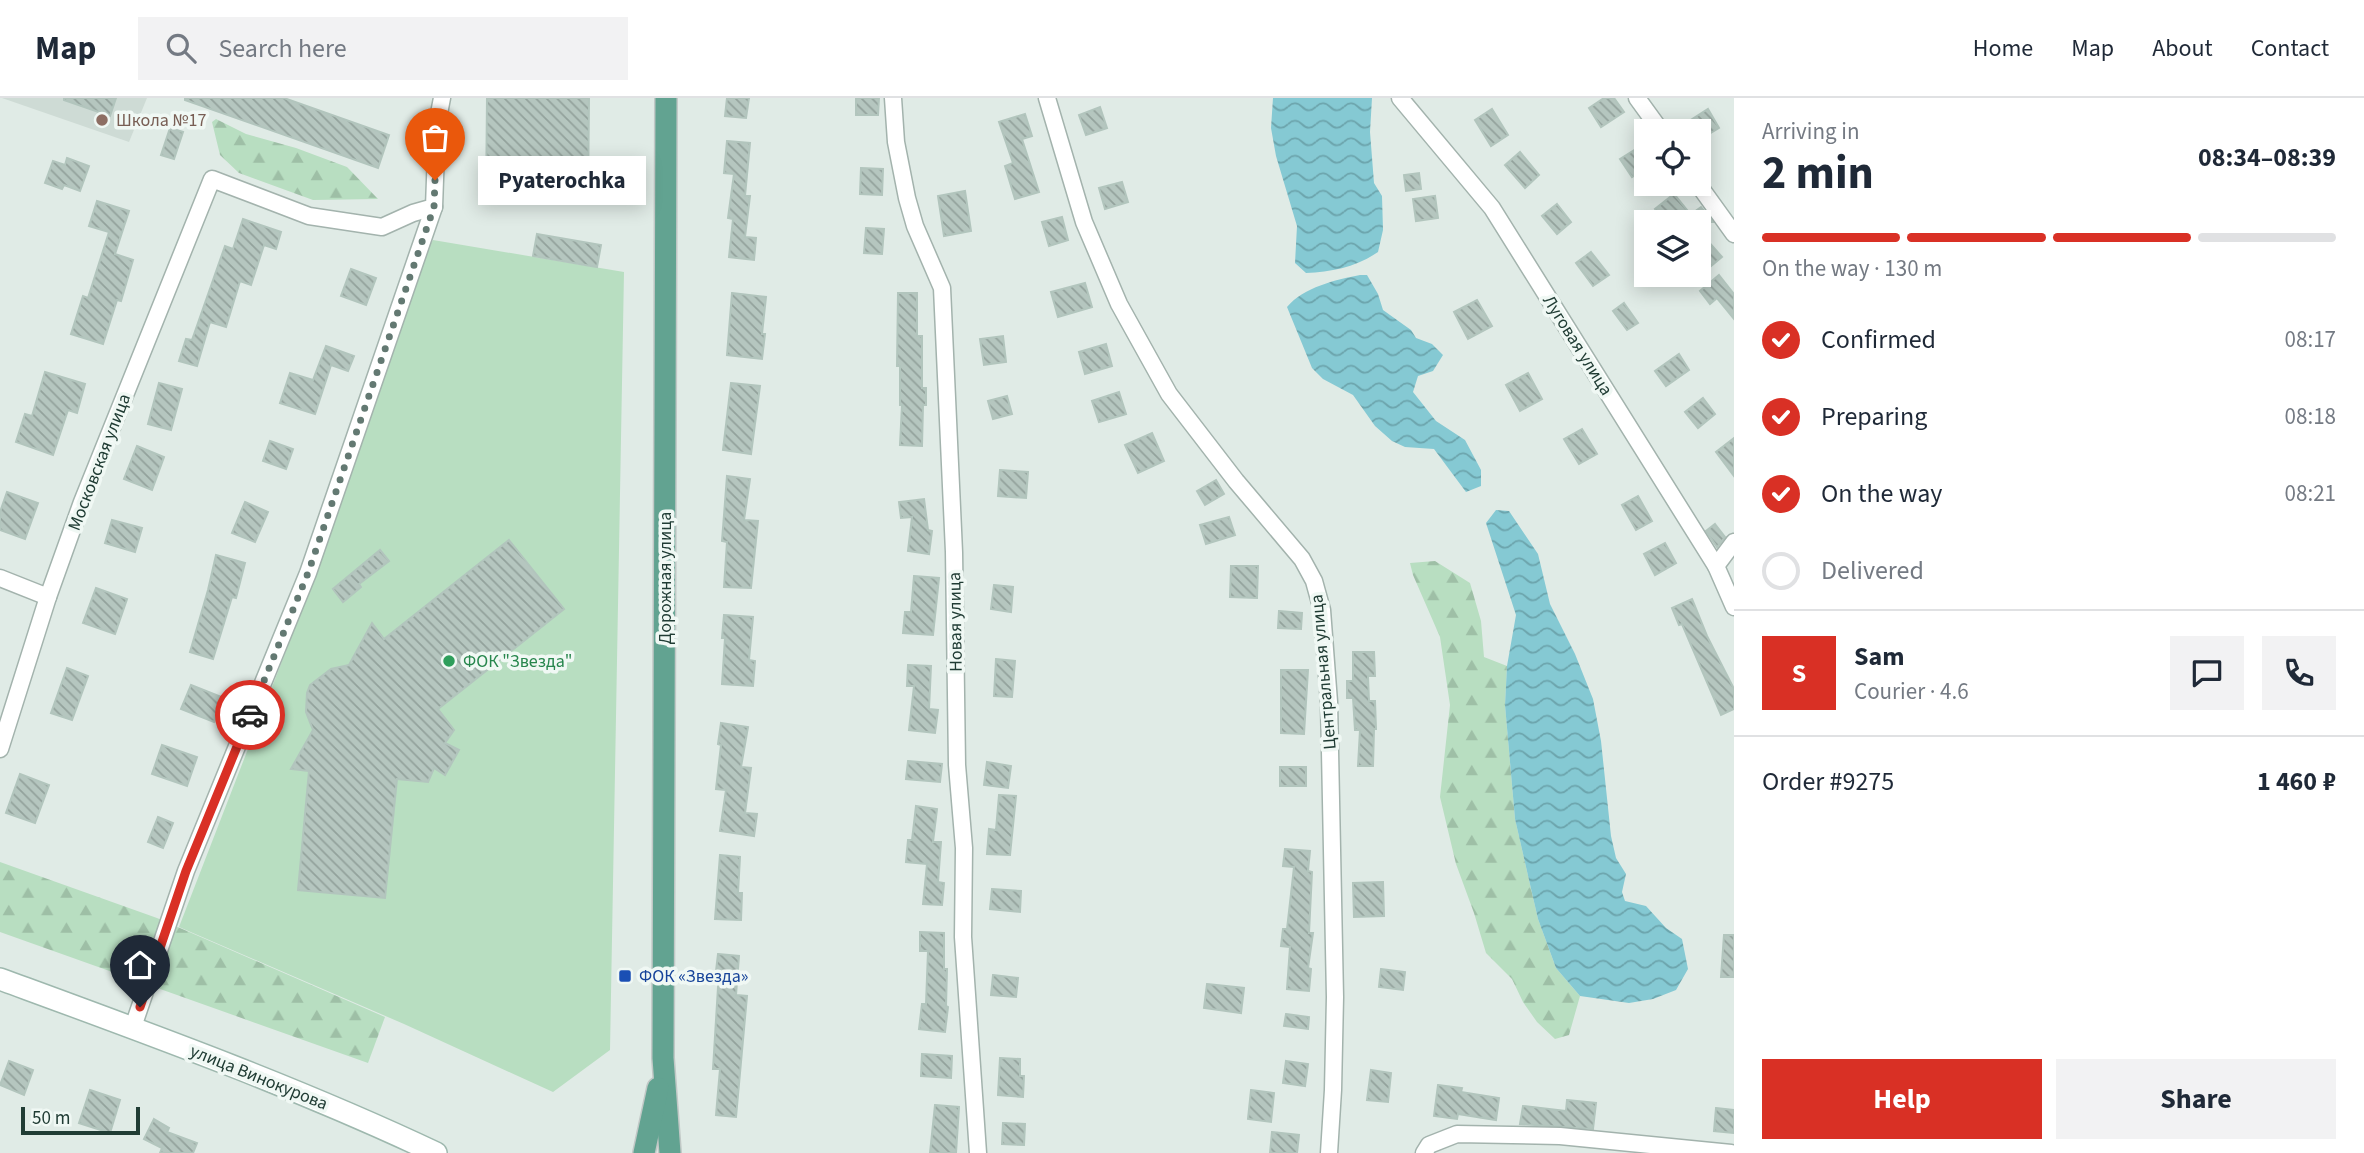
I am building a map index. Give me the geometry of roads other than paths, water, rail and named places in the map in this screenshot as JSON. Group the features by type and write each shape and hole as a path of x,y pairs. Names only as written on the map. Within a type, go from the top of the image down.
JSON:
{"main road":[{"name":"Дорожная улица","path":"663,1058 666,98"},
{"name":"улица Винокурова","path":"0,979 247,1071 363,1118 436,1153"},
{"path":"644,1153 663,1058"},
{"path":"663,1058 670,1153"}],"street":[{"path":"133,1027 186,871 308,573 434,207 442,98"},
{"name":"Новая улица","path":"893,98 896,142 907,198 915,226 942,288 954,552 957,765 964,848 963,937 978,1153"},
{"name":"Центральная улица","path":"1046,98 1084,222 1119,304 1169,394 1236,481 1302,559 1314,581 1322,610 1329,702 1335,997 1329,1153"},
{"name":"Луговая улица","path":"1400,98 1492,208 1716,566 1734,607"},
{"path":"1637,98 1652,119"},
{"name":"Московская улица","path":"0,749 48,597 82,502 212,179 309,216 382,227 434,207"},
{"path":"1707,196 1734,234"},
{"path":"1716,566 1734,542"},
{"path":"0,578 48,597"},
{"path":"1424,1153 1429,1145 1457,1134 1560,1136 1731,1153"},
{"path":"1557,1153 1560,1136"}],"water":[{"path":"1273,98 1372,98 1370,132 1374,183 1382,196 1383,230 1378,252 1344,268 1325,271 1306,273 1295,263 1297,226 1276,156 1271,128"},
{"path":"1367,275 1378,294 1383,310 1411,330 1416,338 1432,344 1443,355 1433,371 1418,376 1413,392 1436,421 1465,440 1481,470 1481,486 1466,492 1434,449 1405,447 1392,441 1375,426 1353,395 1323,379 1312,368 1287,307 1311,289"},
{"path":"1496,510 1509,511 1538,554 1550,604 1575,654 1593,699 1601,741 1611,836 1616,858 1626,874 1622,892 1625,901 1646,906 1666,928 1682,939 1688,969 1676,990 1653,999 1629,1003 1580,996 1556,968 1538,919 1515,819 1505,705 1507,666 1516,615 1486,523"}],"place":[{"name":"Школа №17","path":"102,120"},
{"name":"Pyaterochka","path":"435,180"},
{"name":"ФОК \"Звезда\"","path":"449,661"},
{"name":"ФОК «Звезда»","path":"625,976"}]}
